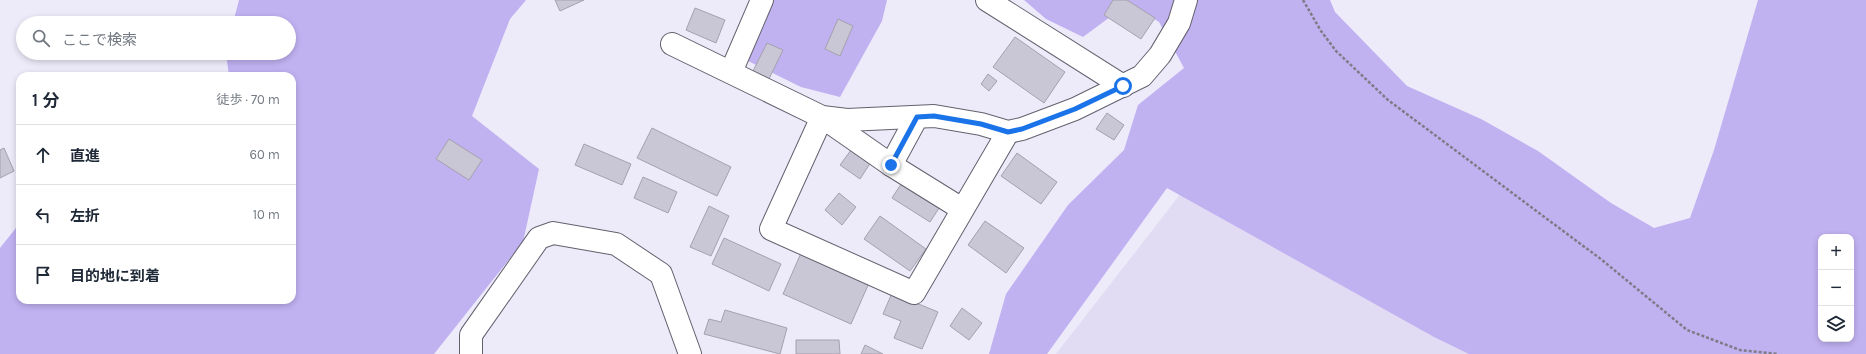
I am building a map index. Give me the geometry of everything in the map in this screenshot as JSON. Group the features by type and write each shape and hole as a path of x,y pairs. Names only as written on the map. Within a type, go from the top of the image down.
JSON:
{"street":[{"path":"731,72 762,0"},
{"path":"987,0 1123,86"},
{"path":"822,117 848,120 934,116 981,124 1008,132 1022,129 1075,109 1142,76 1160,55 1179,23 1186,0"},
{"path":"672,44 822,117 891,165 962,209"},
{"path":"822,117 771,229 914,293 1008,132"},
{"path":"891,165 917,117"},
{"path":"471,354 471,335 539,238 553,233 616,244 661,274 690,354"}],"path":[{"path":"1303,0 1321,31 1336,51 1388,100 1602,260 1687,330 1740,350 1778,354"}],"shaded area":[{"path":"239,0 526,0 510,19 472,116 539,169 523,242 434,354 0,354 0,248 16,228 16,304 296,304 296,72 228,72 227,60 296,60 296,16 235,16"},
{"path":"772,0 887,0 882,21 840,97 801,87 748,61"},
{"path":"1024,0 1330,0 1335,12 1407,86 1481,119 1538,151 1611,203 1654,228 1690,218 1714,150 1758,0 1866,0 1866,354 1469,354 1434,337 1167,188 1047,354 989,354 1006,294 1068,205 1124,150 1138,105 1184,68 1159,22 1129,3 1083,37 1046,19"},
{"path":"1196,174 1572,354 1056,354"}],"building":[{"path":"555,0 584,0 560,11"},
{"path":"1113,0 1127,0 1155,18 1141,39 1104,15"},
{"path":"695,8 725,20 716,43 686,30"},
{"path":"838,19 853,26 840,56 825,49"},
{"path":"1015,37 1065,72 1044,103 993,67"},
{"path":"767,43 783,50 767,83 751,75"},
{"path":"988,74 997,81 989,91 981,84"},
{"path":"1107,113 1124,125 1114,140 1096,129"},
{"path":"652,128 731,167 717,196 637,158"},
{"path":"449,139 482,160 469,180 436,159"},
{"path":"584,144 631,164 622,185 575,165"},
{"path":"854,146 873,159 860,179 840,165"},
{"path":"4,148 14,171 0,178 0,150"},
{"path":"1017,153 1057,182 1041,204 1001,176"},
{"path":"643,177 677,192 668,213 634,198"},
{"path":"905,178 943,202 930,222 892,198"},
{"path":"839,193 856,207 842,225 825,210"},
{"path":"709,206 729,216 711,256 690,247"},
{"path":"880,216 926,249 910,271 864,239"},
{"path":"985,221 1024,248 1006,273 968,245"},
{"path":"724,238 781,264 769,291 712,264"},
{"path":"801,253 869,283 851,324 783,294"},
{"path":"892,293 938,312 922,349 894,338 901,321 883,314"},
{"path":"962,308 982,323 969,340 950,326"},
{"path":"725,310 787,328 780,354 704,334 709,319 721,322"},
{"path":"796,340 839,340 840,354 796,354"},
{"path":"865,345 883,354 861,354"}],"route":[{"path":"891,165 917,117 934,116 981,124 1008,132 1022,129 1075,109 1123,86"}]}
